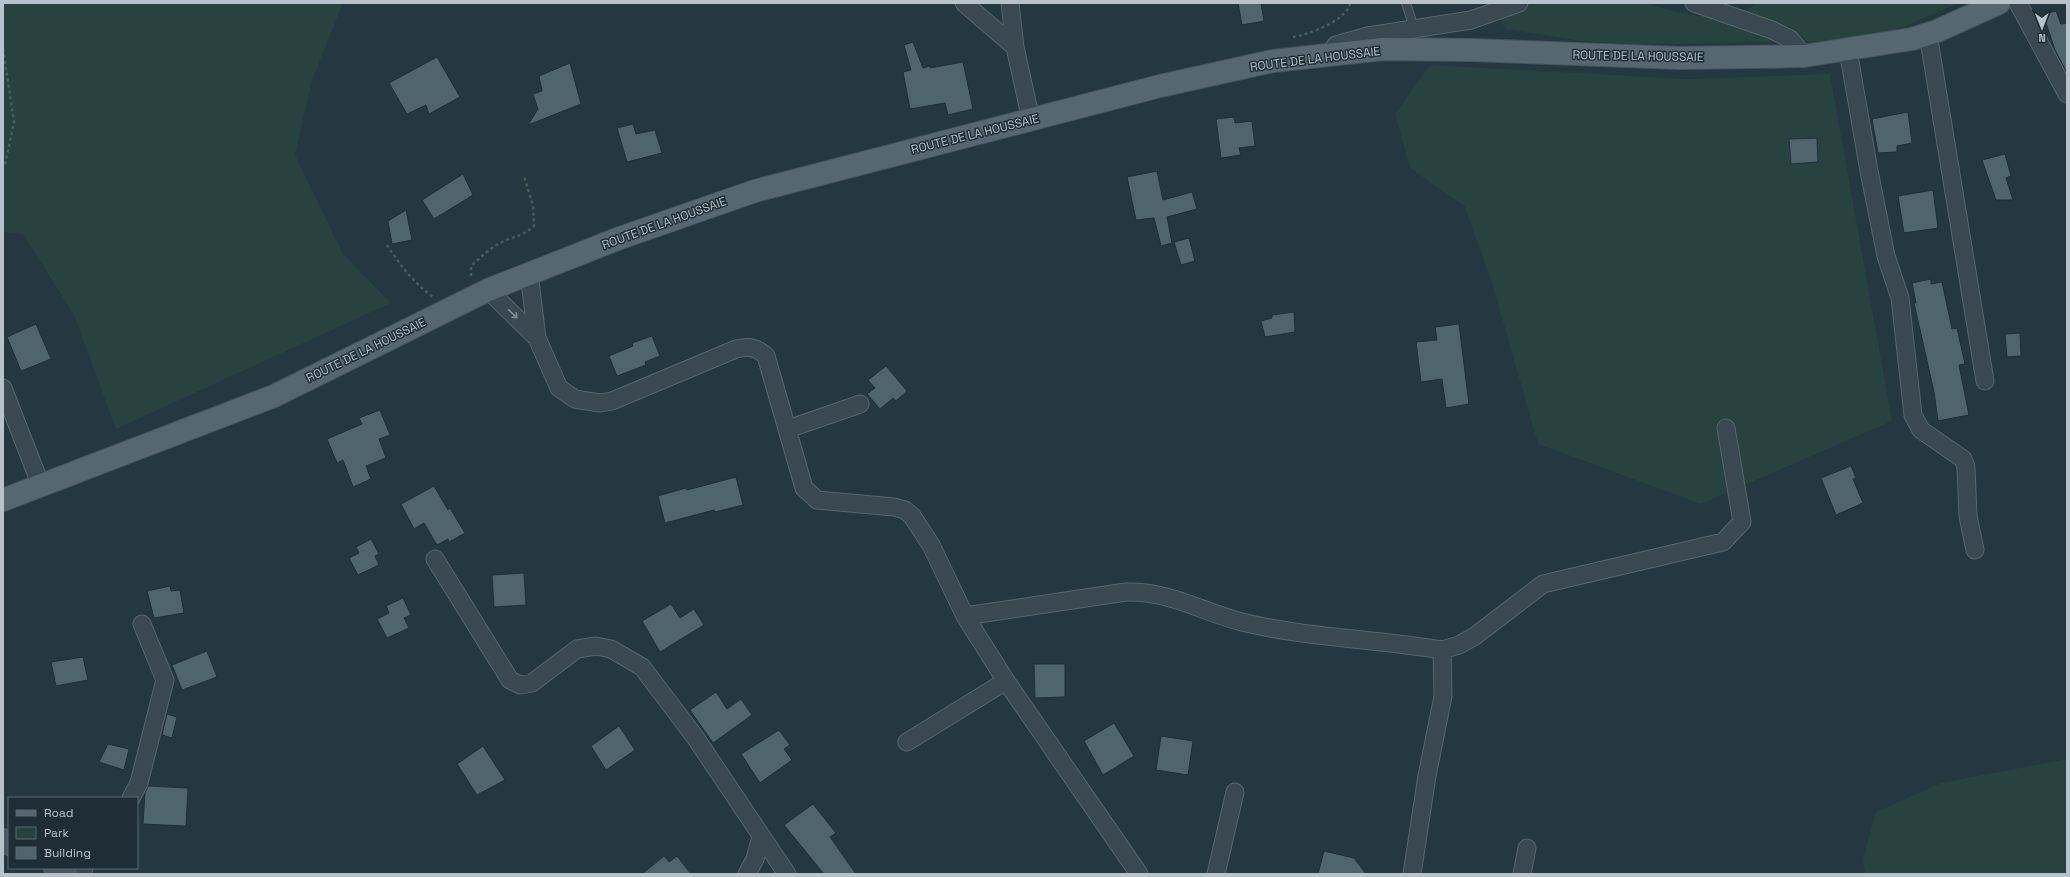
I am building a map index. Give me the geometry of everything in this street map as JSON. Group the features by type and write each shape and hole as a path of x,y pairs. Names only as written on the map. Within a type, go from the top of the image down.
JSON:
{"main road":[{"name":"ROUTE DE LA HOUSSAIE","path":"3,500 274,396 481,293 620,238 755,191 1160,86 1273,61 1383,49 1472,50 1679,58 1804,56 1912,39 1928,34 1999,3"},
{"path":"56,869 66,874"}],"street":[{"path":"964,3 1015,47"},
{"path":"1010,3 1015,47 1030,120"},
{"path":"1328,55 1336,45 1368,36 1471,20 1519,3"},
{"path":"1694,3 1772,30 1790,39 1804,56"},
{"path":"2018,3 2067,94"},
{"path":"1928,34 1985,381"},
{"path":"1848,50 1883,241 1900,298 1913,415 1921,430 1963,459 1966,467 1968,516 1975,550"},
{"path":"529,273 537,338 559,388 575,399 600,403 612,401 736,349 747,347 758,348 766,356 804,488 810,496 817,500 894,507 905,510 912,516 931,545 965,616 1006,681 1139,874"},
{"path":"481,293 537,338"},
{"path":"3,388 41,486"},
{"path":"788,429 860,404"},
{"path":"965,616 1126,592 1144,592 1159,594 1246,623 1442,650 1459,645 1475,636 1542,584 1723,542 1742,522 1726,428"},
{"path":"436,559 510,680 520,685 532,683 577,648 596,646 611,649 642,667 695,737 787,874"},
{"path":"132,797 139,783 165,680 142,624"},
{"path":"1412,874 1427,776 1443,696 1442,650"},
{"path":"907,742 1006,681"},
{"path":"1216,874 1235,792"},
{"path":"747,874 755,859 761,837"},
{"path":"1522,874 1527,848"}],"lane":[{"path":"1406,3 1414,28"}],"path":[{"path":"3,49 14,122 5,165 3,166"},
{"path":"481,293 472,266 490,249 503,241 525,234 534,226 533,206 524,176"},
{"path":"387,245 416,284 449,309"}],"green space":[{"path":"3,3 343,3 312,80 295,155 343,254 391,303 116,429 74,315 23,234 3,232"},
{"path":"1502,3 1643,3 1699,16 1723,15 1746,11 1756,3 1959,3 1896,30 1849,41 1629,44 1581,41 1506,29 1491,9"},
{"path":"1430,65 1687,79 1830,74 1892,421 1701,504 1538,444 1493,286 1465,207 1410,168 1395,114"},
{"path":"2067,759 2067,874 1865,874 1863,859 1876,812 1941,783"}],"building":[{"path":"1238,3 1261,3 1264,21 1242,25"},
{"path":"2056,11 2061,24 2067,23 2067,73 2055,50 2043,14"},
{"path":"913,42 923,68 963,62 973,109 948,115 945,103 910,109 903,72 911,70 904,45"},
{"path":"437,57 460,97 429,114 426,105 407,114 389,83"},
{"path":"570,63 581,104 528,125 538,109 533,94 542,91 539,76"},
{"path":"1908,112 1912,143 1897,146 1897,152 1878,153 1872,119"},
{"path":"1234,117 1235,123 1252,121 1255,146 1239,148 1241,155 1221,158 1216,119"},
{"path":"633,124 636,134 655,130 662,153 627,162 617,128"},
{"path":"1817,138 1818,162 1791,164 1789,139"},
{"path":"2005,154 2011,176 2006,178 2013,200 1996,200 1982,160"},
{"path":"1157,171 1163,200 1192,192 1197,209 1167,217 1172,243 1161,246 1154,218 1136,220 1127,177"},
{"path":"463,174 473,195 434,219 422,200"},
{"path":"1933,190 1938,228 1904,233 1898,196"},
{"path":"406,210 412,240 392,244 388,221"},
{"path":"1189,238 1195,261 1181,265 1174,242"},
{"path":"1931,279 1931,284 1942,282 1952,329 1957,328 1965,364 1959,365 1969,415 1938,421 1934,392 1914,303 1916,303 1912,283"},
{"path":"1294,312 1295,332 1265,337 1261,321 1272,318 1272,315"},
{"path":"36,324 51,359 21,371 7,337"},
{"path":"1459,324 1469,404 1446,408 1442,379 1421,382 1416,342 1437,340 1435,327"},
{"path":"2020,333 2021,356 2007,357 2005,334"},
{"path":"652,336 660,356 645,362 646,365 617,376 609,356 633,346 632,343"},
{"path":"886,366 907,391 896,401 893,398 880,409 867,394 875,388 868,380"},
{"path":"380,410 390,435 379,439 386,458 366,466 371,479 353,487 343,460 337,463 327,439 362,424 359,418"},
{"path":"1851,466 1856,478 1853,479 1863,503 1836,515 1821,478"},
{"path":"736,477 743,505 715,512 714,510 665,523 658,496"},
{"path":"434,486 448,510 450,508 465,533 449,542 448,539 437,545 424,523 414,529 401,504"},
{"path":"371,539 379,554 375,556 379,565 358,575 349,558 359,553 356,547"},
{"path":"524,573 526,605 494,607 492,575"},
{"path":"170,586 171,591 180,590 184,613 154,618 147,591"},
{"path":"403,598 411,615 404,618 409,628 387,638 377,619 389,613 386,606"},
{"path":"671,604 680,618 694,609 704,625 660,652 642,621"},
{"path":"207,651 217,677 182,690 172,665"},
{"path":"83,657 88,680 56,686 51,662"},
{"path":"1034,664 1065,664 1065,697 1035,698"},
{"path":"716,692 727,709 741,699 752,715 713,743 690,710"},
{"path":"167,714 177,717 172,738 162,735"},
{"path":"1114,723 1134,756 1103,775 1084,741"},
{"path":"619,726 635,750 606,770 591,746"},
{"path":"779,730 790,745 784,749 792,760 760,783 741,754"},
{"path":"1161,736 1193,741 1188,775 1156,770"},
{"path":"108,744 129,749 124,770 99,762"},
{"path":"483,746 505,780 477,795 457,764"},
{"path":"148,786 188,788 186,826 143,824 145,793"},
{"path":"813,804 836,833 830,837 856,874 824,874 784,825"},
{"path":"1324,851 1354,858 1366,874 1318,874"},
{"path":"664,856 669,862 677,856 691,874 642,874"}]}
